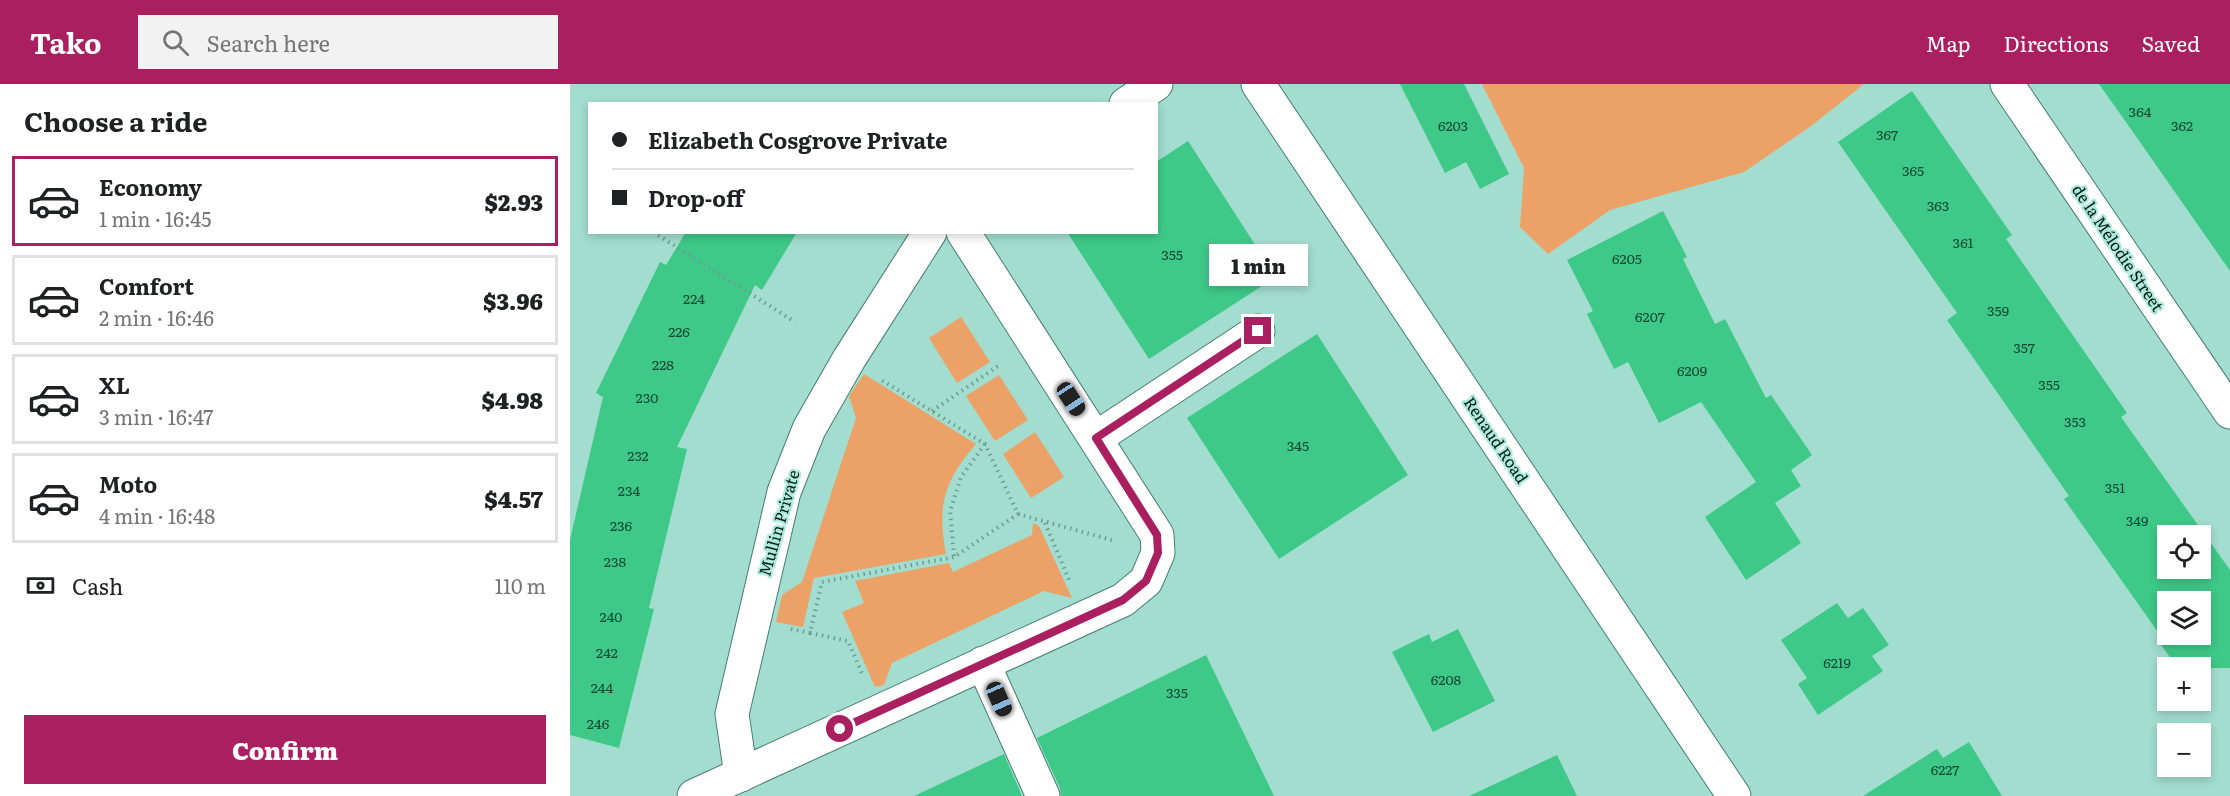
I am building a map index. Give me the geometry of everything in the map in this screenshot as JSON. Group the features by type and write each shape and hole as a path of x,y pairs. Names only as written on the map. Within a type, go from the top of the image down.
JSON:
{"street":[{"path":"1129,102 1156,84"},
{"name":"Renaud Road","path":"1258,84 1734,796"},
{"name":"de la Mélodie Street","path":"2007,84 2230,412"},
{"name":"Mullin Private","path":"741,775 732,714 784,492 809,429 849,359 929,234"},
{"path":"694,796 1123,600 1146,581 1158,553 1157,535 964,234"},
{"path":"1096,438 1258,331"},
{"path":"983,663 1043,796"}],"path":[{"path":"656,234 795,322"},
{"path":"932,411 1008,359"},
{"path":"876,376 986,444 1018,514 1119,542"},
{"path":"954,557 950,510 961,477 986,444"},
{"path":"810,633 822,582 954,557 1018,514"},
{"path":"1044,522 1072,586"},
{"path":"784,627 848,641 865,681"}],"shaded area":[{"path":"1482,84 1864,84 1811,126 1744,172 1610,210 1548,254 1520,227 1524,168"},
{"path":"961,317 990,362 957,383 929,338"},
{"path":"864,374 976,444 957,470 946,494 942,521 946,554 814,578 803,627 776,622 782,595 802,582 856,418 849,396"},
{"path":"999,375 1028,420 995,441 966,396"},
{"path":"1035,432 1064,477 1031,498 1003,454"},
{"path":"1033,523 1039,526 1072,598 1044,591 892,663 884,685 875,687 842,612 864,603 855,581 949,563 953,572 1032,535"}],"building":[{"path":"1400,84 1464,84 1509,174 1480,189 1466,162 1445,173"},
{"path":"2099,84 2230,84 2230,271 2133,132"},
{"path":"1912,91 2012,235 2006,239 2127,413 2121,417 2198,525 2157,525 2157,579 2211,579 2211,543 2230,570 2230,668 2211,668 2211,657 2170,657 2161,645 2211,645 2211,591 2157,591 2157,631 2064,499 2069,496 1947,320 1957,313 1838,142"},
{"path":"1188,141 1276,277 1149,359 1068,234 1158,234 1158,161"},
{"path":"1663,211 1687,257 1683,259 1715,324 1725,319 1766,398 1771,395 1812,455 1791,470 1801,486 1775,503 1801,543 1746,580 1705,517 1756,482 1701,402 1659,423 1628,362 1614,369 1587,314 1593,311 1567,260"},
{"path":"685,234 796,234 762,290 755,285 677,447 687,449 649,608 654,609 619,748 570,735 570,540 603,397 596,393 660,262 666,265"},
{"path":"1317,334 1408,475 1279,559 1187,418"},
{"path":"1837,603 1848,618 1863,608 1889,645 1872,656 1883,671 1818,715 1798,684 1807,678 1781,640"},
{"path":"1458,629 1495,701 1433,732 1392,652 1429,634 1432,642"},
{"path":"1206,655 1274,796 1061,796 1060,788 1037,738"},
{"path":"1969,742 2002,796 1863,796 1937,749 1943,758"},
{"path":"1004,754 1022,796 914,796"},
{"path":"1557,755 1577,796 1469,796"}],"route":[{"path":"840,729 1123,600 1146,581 1158,553 1157,535 1096,438 1258,331"}]}
